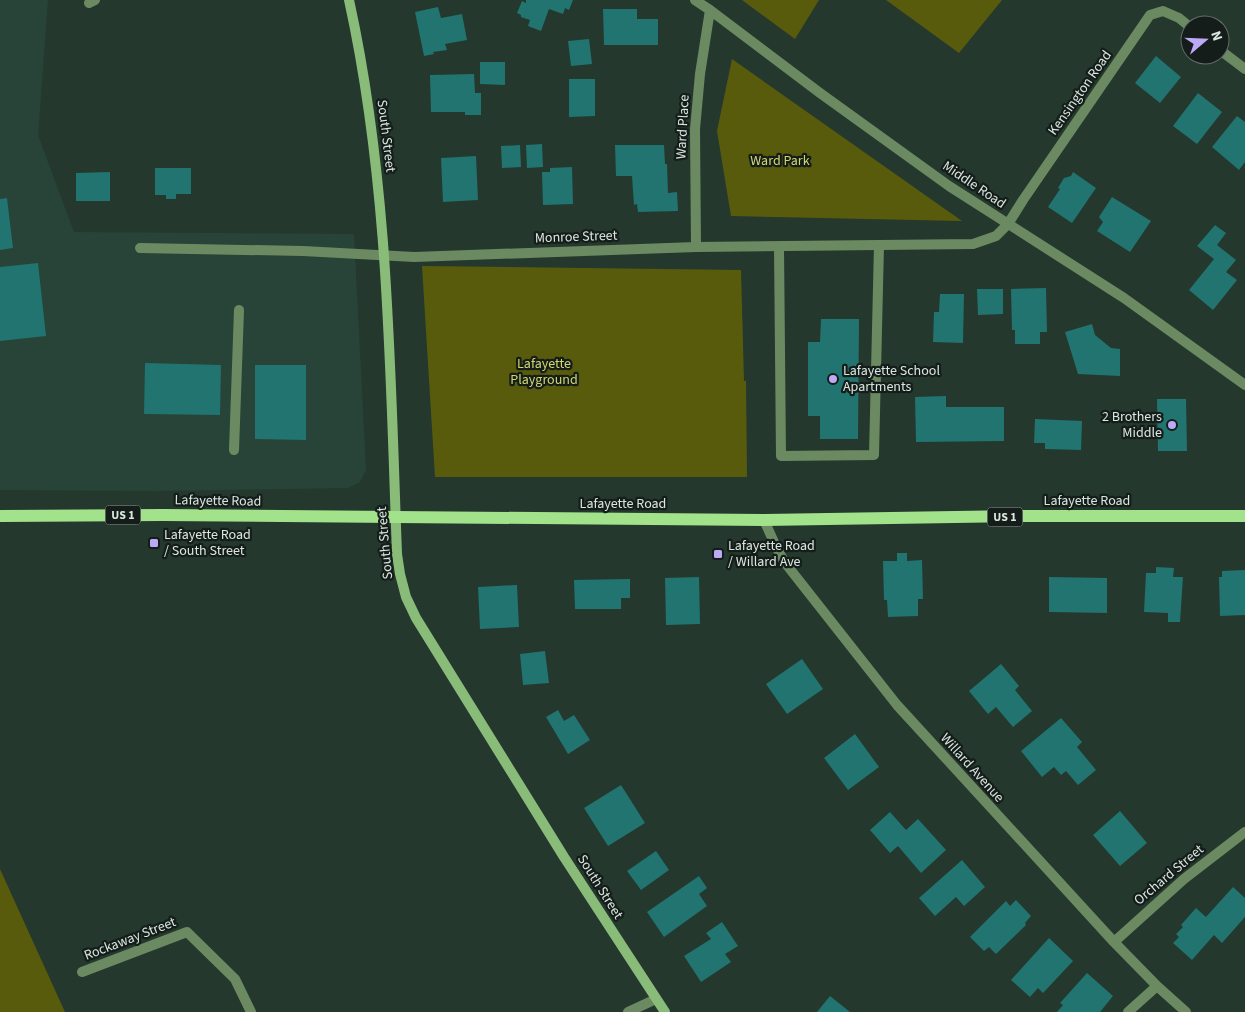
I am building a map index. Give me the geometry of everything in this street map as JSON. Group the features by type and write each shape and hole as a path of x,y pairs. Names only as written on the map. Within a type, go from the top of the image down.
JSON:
{"main road":[{"name":"Lafayette Road","path":"0,516 163,515 764,520 1032,516 1245,516"}],"street":[{"name":"South Street","path":"349,0 363,68 377,163 388,319 397,554 406,597 416,618 579,881 665,1012"},
{"name":"Middle Road","path":"695,0 949,186 1124,298 1245,385"},
{"name":"Ward Place","path":"696,247 695,129 700,74 710,10"},
{"name":"Kensington Road","path":"1008,224 1150,15 1163,11 1180,19"},
{"path":"1230,58 1245,69"},
{"name":"Monroe Street","path":"140,248 303,251 414,257 696,247 973,244 996,236 1008,224"},
{"path":"779,247 781,456 874,455 880,245"},
{"path":"234,450 239,310"},
{"name":"Willard Avenue","path":"764,520 786,564 897,705 1114,942 1157,986 1186,1012"},
{"name":"Orchard Street","path":"1114,942 1184,879 1245,832"},
{"name":"Rockaway Street","path":"82,972 187,932 235,979 251,1012"},
{"path":"1128,1012 1157,986"},
{"path":"628,1012 656,999"}],"shaded area":[{"path":"0,0 48,0 38,135 74,232 354,234 366,470 360,482 348,488 159,491 0,490"}],"green space":[{"path":"742,0 819,0 795,39"},
{"path":"886,0 1002,0 959,53"},
{"name":"Ward Park","path":"732,59 962,221 731,216 717,131"},
{"name":"Lafayette Playground","path":"422,266 741,270 744,381 746,381 747,477 435,477"},
{"path":"0,869 65,1012 0,1012"}],"building":[{"path":"526,0 573,0 569,10 565,8 563,14 549,9 541,31 528,26 530,20 521,17 517,13 522,1 526,3"},
{"path":"438,7 441,18 462,14 467,40 445,44 447,50 433,52 434,54 424,56 415,12"},
{"path":"603,9 637,9 637,19 658,19 658,45 604,45"},
{"path":"589,39 592,64 571,66 568,41"},
{"path":"1156,56 1181,77 1160,103 1135,83"},
{"path":"480,62 505,62 505,85 480,84"},
{"path":"474,74 475,93 481,93 481,115 465,115 465,112 431,112 430,75"},
{"path":"569,79 595,79 595,116 569,117"},
{"path":"1198,93 1222,112 1197,144 1173,126"},
{"path":"1237,116 1245,122 1245,162 1239,170 1212,147"},
{"path":"542,144 543,167 527,168 526,145"},
{"path":"520,145 521,167 502,168 501,146"},
{"path":"615,145 664,145 668,193 677,192 678,211 638,212 637,204 634,205 632,176 616,176"},
{"path":"476,156 478,200 443,202 441,158"},
{"path":"572,167 573,204 543,205 542,172 550,172 550,168"},
{"path":"155,168 191,168 191,194 176,194 176,199 166,199 166,195 155,195"},
{"path":"110,172 110,201 76,201 76,173"},
{"path":"1073,172 1096,188 1072,223 1048,207 1060,189 1058,188 1064,178 1071,176"},
{"path":"1112,197 1151,221 1130,252 1097,231 1103,222 1099,217"},
{"path":"7,198 13,248 0,250 0,199"},
{"path":"1215,225 1226,233 1217,245 1236,260 1226,272 1237,280 1213,310 1189,290 1214,259 1197,246"},
{"path":"38,263 46,336 0,341 0,267"},
{"path":"1046,288 1047,332 1040,332 1040,344 1015,344 1015,330 1012,330 1011,289"},
{"path":"977,289 1003,289 1003,314 978,315"},
{"path":"940,294 964,294 963,343 933,342 934,312 939,312"},
{"name":"Lafayette School Apartments","path":"821,319 859,319 858,439 820,439 820,416 808,416 808,342 820,342"},
{"path":"1092,324 1095,335 1111,348 1120,349 1120,376 1078,374 1065,332"},
{"path":"145,363 221,365 220,415 144,414"},
{"path":"255,365 306,365 306,440 255,439"},
{"path":"946,396 946,407 1004,407 1004,441 916,442 915,397"},
{"name":"2 Brothers Middle","path":"1157,399 1186,399 1187,451 1158,451"},
{"path":"1035,419 1082,421 1081,450 1045,449 1045,443 1034,443"},
{"path":"897,553 907,553 907,561 922,560 923,599 918,599 918,616 888,617 887,600 884,600 883,561 897,561"},
{"path":"1156,567 1174,568 1173,577 1183,577 1180,622 1168,622 1168,613 1144,612 1146,573 1156,573"},
{"path":"1245,570 1245,615 1220,616 1219,577 1222,577 1222,571"},
{"path":"699,577 700,624 666,625 665,578"},
{"path":"1049,577 1107,578 1107,613 1049,612"},
{"path":"630,579 630,598 621,598 621,609 575,609 574,580"},
{"path":"517,585 519,627 480,629 478,587"},
{"path":"545,651 549,683 523,685 520,654"},
{"path":"802,659 823,689 787,714 766,684"},
{"path":"1001,664 1019,686 1015,690 1032,711 1013,727 996,707 988,714 969,691"},
{"path":"558,710 564,721 574,715 590,740 568,754 546,717"},
{"path":"1061,718 1082,742 1077,747 1096,770 1078,785 1066,771 1061,775 1054,767 1042,777 1021,751"},
{"path":"855,734 879,767 848,790 824,758"},
{"path":"621,785 645,823 608,846 584,808"},
{"path":"1120,811 1147,843 1120,866 1093,835"},
{"path":"890,812 906,830 918,819 946,850 921,873 898,846 890,853 870,830"},
{"path":"656,851 669,870 641,890 627,871"},
{"path":"962,860 985,887 964,906 956,897 935,916 919,898"},
{"path":"699,876 707,888 699,894 707,906 664,937 647,912"},
{"path":"1233,887 1245,898 1245,917 1222,943 1214,935 1192,960 1173,943 1179,937 1176,934 1183,927 1181,925 1196,908 1206,917"},
{"path":"1016,900 1031,916 1025,923 1026,925 996,954 989,947 984,951 970,937 1006,901 1010,906"},
{"path":"722,922 738,946 725,954 731,962 701,982 684,956 711,939 706,933"},
{"path":"1049,938 1073,961 1043,993 1038,988 1030,997 1011,980"},
{"path":"1087,973 1113,996 1100,1012 1057,1012 1063,1005 1060,1003"},
{"path":"830,996 850,1012 817,1012"}],"place":[{"name":"Lafayette School Apartments","path":"833,379"},
{"name":"2 Brothers Middle","path":"1172,425"},
{"name":"Lafayette Road / South Street","path":"154,543"},
{"name":"Lafayette Road / Willard Ave","path":"718,554"}]}
